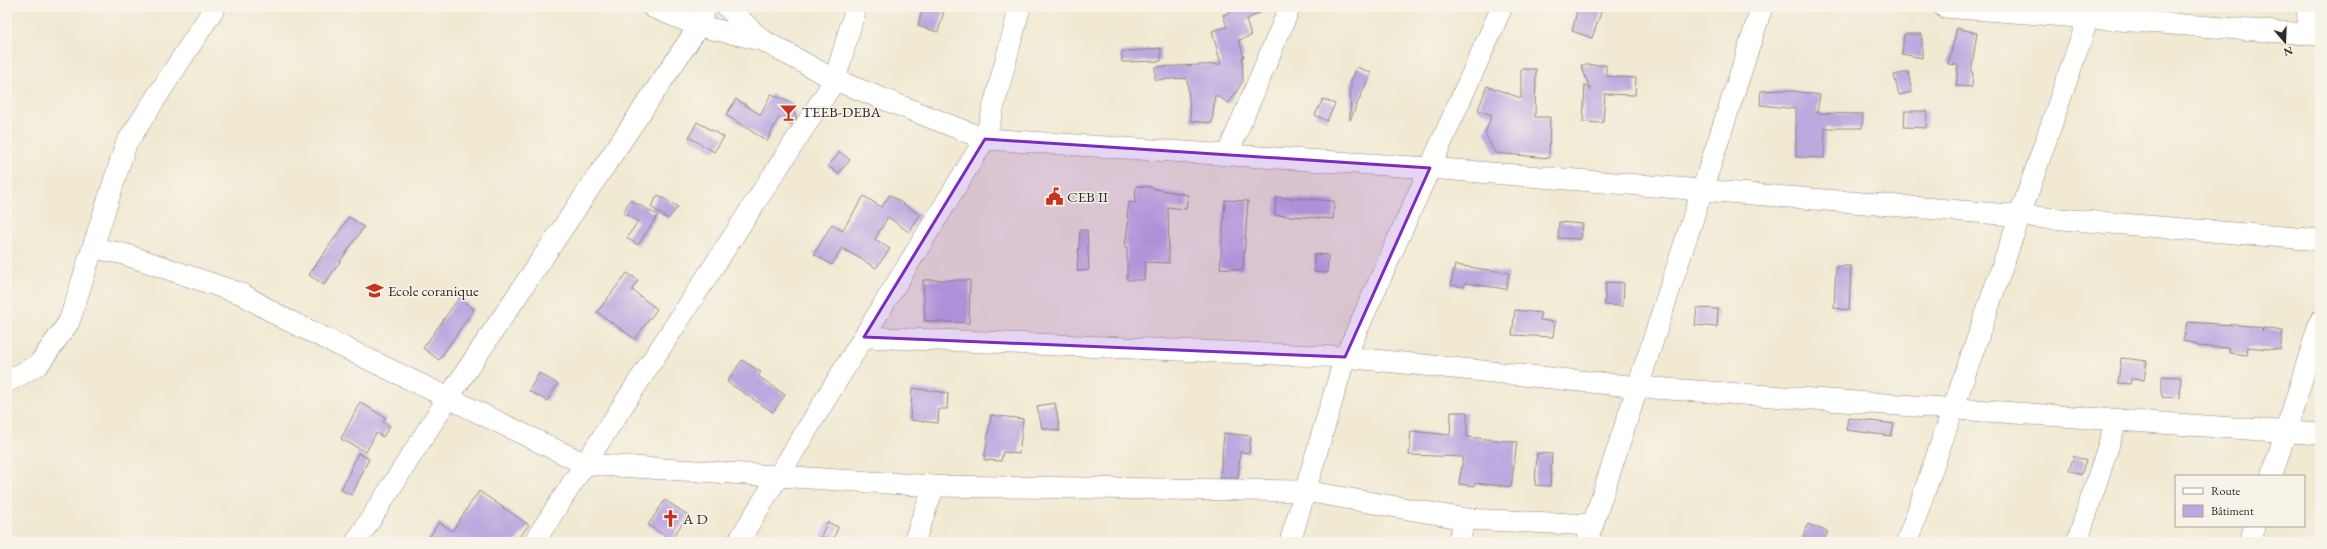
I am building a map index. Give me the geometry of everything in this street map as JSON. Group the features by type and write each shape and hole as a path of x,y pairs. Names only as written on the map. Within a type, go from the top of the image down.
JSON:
{"street":[{"path":"7,382 39,364 69,322 126,144 215,7"},
{"path":"652,7 703,16 762,40 835,80 985,139 1430,168 2320,240"},
{"path":"727,7 762,40"},
{"path":"534,542 835,80 856,7"},
{"path":"738,542 985,139 1020,7"},
{"path":"1227,155 1290,7"},
{"path":"1290,542 1345,357 1502,7"},
{"path":"93,248 124,254 242,294 281,317 584,464 779,475 934,486 1305,491 1466,519 1590,534 1762,7"},
{"path":"1944,7 2091,12 2315,34 2307,7"},
{"path":"1907,542 2091,12"},
{"path":"356,542 448,398 703,16"},
{"path":"2272,475 2320,321"},
{"path":"864,337 1345,357 1639,387 1953,407 2320,434"},
{"path":"2077,542 2117,419"},
{"path":"914,542 934,486"},
{"path":"1458,542 1466,519"},
{"path":"2250,542 2255,527"}],"highlighted area":[{"path":"985,139 1430,168 1345,357 864,337"}],"building":[{"path":"923,7 944,11 938,32 918,26"},
{"path":"1245,7 1270,7 1246,20 1251,36 1239,40 1244,57 1242,57 1243,81 1229,103 1215,95 1212,123 1191,121 1187,78 1155,80 1155,67 1221,64 1212,31 1227,27 1223,15"},
{"path":"1578,7 1603,7 1592,38 1572,31"},
{"path":"1957,28 1977,33 1971,72 1973,73 1972,87 1956,86 1958,65 1948,64"},
{"path":"1904,34 1922,34 1922,58 1902,54"},
{"path":"1161,48 1161,61 1122,62 1121,52"},
{"path":"1581,65 1606,65 1606,76 1636,78 1635,95 1605,94 1603,123 1583,122 1585,84 1591,92"},
{"path":"1357,67 1371,73 1350,120 1351,81"},
{"path":"1521,69 1536,69 1535,117 1550,117 1549,158 1495,153 1485,133 1492,115 1478,110 1487,86 1521,98"},
{"path":"1908,72 1912,92 1899,95 1894,75"},
{"path":"1786,90 1820,95 1817,113 1863,114 1862,128 1825,128 1824,158 1796,157 1796,109 1760,105 1761,91"},
{"path":"771,94 792,103 796,119 791,125 779,117 767,141 726,115 736,99 761,115"},
{"path":"1323,99 1335,104 1327,121 1315,115"},
{"path":"1905,111 1927,111 1926,128 1904,127"},
{"path":"697,122 724,137 714,152 689,137"},
{"path":"840,152 850,160 838,174 828,166"},
{"path":"1136,186 1151,187 1188,195 1186,209 1168,207 1169,263 1145,262 1144,280 1127,280 1127,247 1125,247 1129,218 1127,218 1129,202 1135,203"},
{"path":"658,195 678,207 668,219 651,207"},
{"path":"890,195 920,215 909,232 888,217 875,239 890,249 876,268 842,248 832,265 814,254 832,224 842,231 864,196 881,207"},
{"path":"1276,197 1334,201 1333,219 1275,215"},
{"path":"630,200 658,215 638,245 627,238 638,221 623,213"},
{"path":"1225,200 1248,201 1243,270 1220,268"},
{"path":"349,217 364,227 324,285 309,275"},
{"path":"1559,222 1583,224 1581,239 1558,238"},
{"path":"1080,230 1087,230 1089,270 1077,271"},
{"path":"1314,254 1328,255 1327,273 1314,272"},
{"path":"1455,265 1509,273 1506,289 1465,283 1464,287 1451,285"},
{"path":"1836,266 1851,266 1849,310 1834,308"},
{"path":"627,273 638,280 632,290 657,309 635,339 597,312"},
{"path":"923,280 970,280 969,323 925,321"},
{"path":"1606,282 1624,283 1623,306 1604,305"},
{"path":"459,298 474,309 439,360 423,348"},
{"path":"1697,308 1718,309 1717,327 1695,325"},
{"path":"1515,310 1541,313 1540,320 1555,322 1553,337 1512,335"},
{"path":"2187,322 2250,326 2261,328 2262,332 2263,328 2283,331 2280,350 2248,347 2247,355 2229,353 2229,348 2197,346 2197,344 2183,341"},
{"path":"2121,358 2147,361 2144,380 2131,379 2130,384 2118,383"},
{"path":"742,360 761,372 758,376 785,395 773,412 727,382"},
{"path":"539,373 558,384 547,401 529,391"},
{"path":"2162,376 2181,377 2180,398 2162,397"},
{"path":"912,388 948,393 947,409 939,409 938,423 910,420"},
{"path":"360,402 386,418 383,422 390,426 383,437 376,433 366,452 341,439"},
{"path":"1055,403 1060,431 1042,428 1037,406"},
{"path":"1451,412 1467,412 1467,437 1517,442 1511,487 1475,483 1475,486 1459,484 1463,457 1409,455 1411,431 1450,435"},
{"path":"991,415 1023,419 1019,454 1003,452 1001,461 984,460"},
{"path":"1848,418 1894,424 1891,436 1846,430"},
{"path":"1224,433 1251,436 1249,453 1240,452 1238,478 1220,478"},
{"path":"358,453 369,459 352,495 341,490"},
{"path":"1537,453 1552,454 1550,486 1535,485"},
{"path":"2074,456 2086,461 2081,475 2069,470"},
{"path":"479,491 529,525 515,542 426,542 439,522 452,531"},
{"path":"665,500 688,515 671,540 648,525"},
{"path":"827,522 838,527 833,541 821,536"},
{"path":"1808,524 1828,532 1823,542 1801,542"}],"place":[{"name":"TEEB-DEBA","path":"789,112"},
{"name":"CEB II","path":"1054,197"},
{"name":"Ecole coranique","path":"375,291"},
{"name":"A D","path":"670,519"}]}
